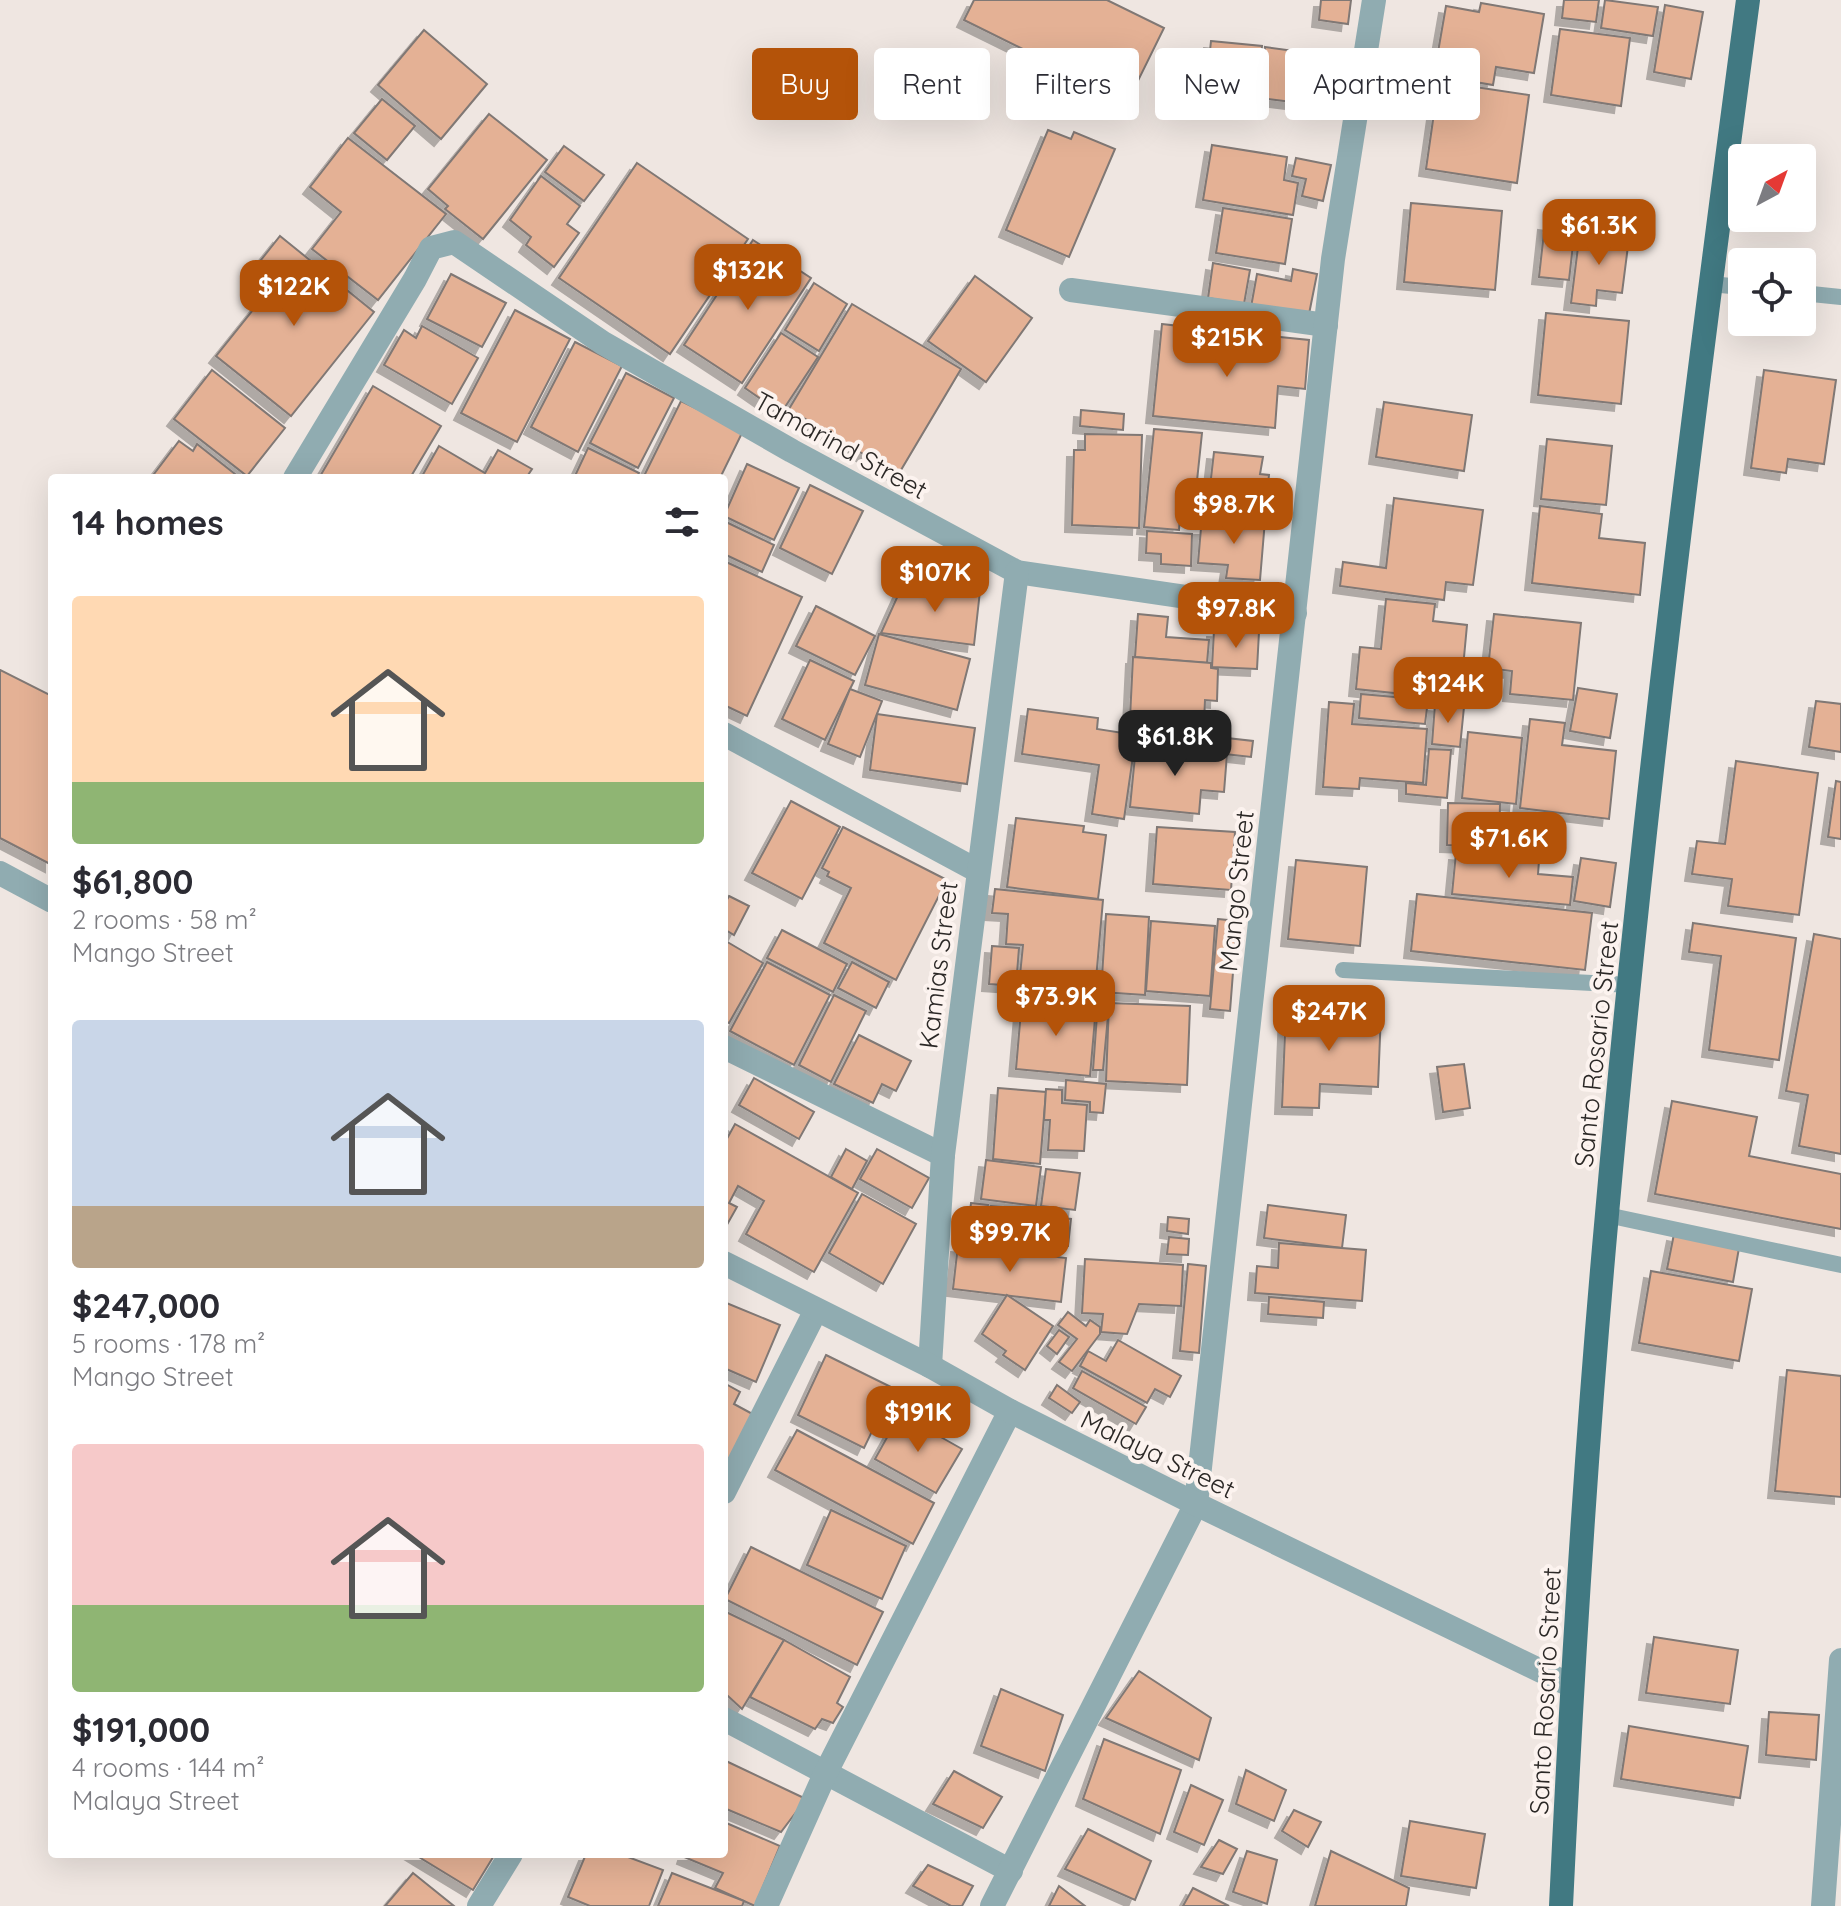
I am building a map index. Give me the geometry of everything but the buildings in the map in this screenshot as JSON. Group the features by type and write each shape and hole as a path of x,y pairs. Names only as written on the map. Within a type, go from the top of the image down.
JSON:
{"main road":[{"name":"Santo Rosario Street","path":"1561,1906 1572,1686 1607,1215 1710,284 1748,0"}],"street":[{"name":"Mango Street","path":"1196,1504 1333,259 1374,0"},
{"name":"Tamarind Street","path":"297,474 431,248 454,242 603,343 792,451 1017,572 1295,613"},
{"path":"1071,290 1326,325"},
{"name":"Kamias Street","path":"930,1366 943,1155 1017,572"},
{"path":"728,736 978,871"},
{"path":"0,873 48,899"},
{"path":"728,1049 943,1155"},
{"name":"Malaya Street","path":"728,1265 1196,1504 1572,1686"},
{"path":"728,1484 816,1310"},
{"path":"766,1906 825,1774 1010,1411"},
{"path":"992,1906 1196,1504"},
{"path":"1823,1906 1841,1660"},
{"path":"728,1721 1011,1871"},
{"path":"479,1906 509,1858"}],"lane":[{"path":"1710,284 1728,286"},
{"path":"1816,294 1841,297"},
{"path":"1343,970 1631,985"},
{"path":"1607,1215 1841,1265"}]}
